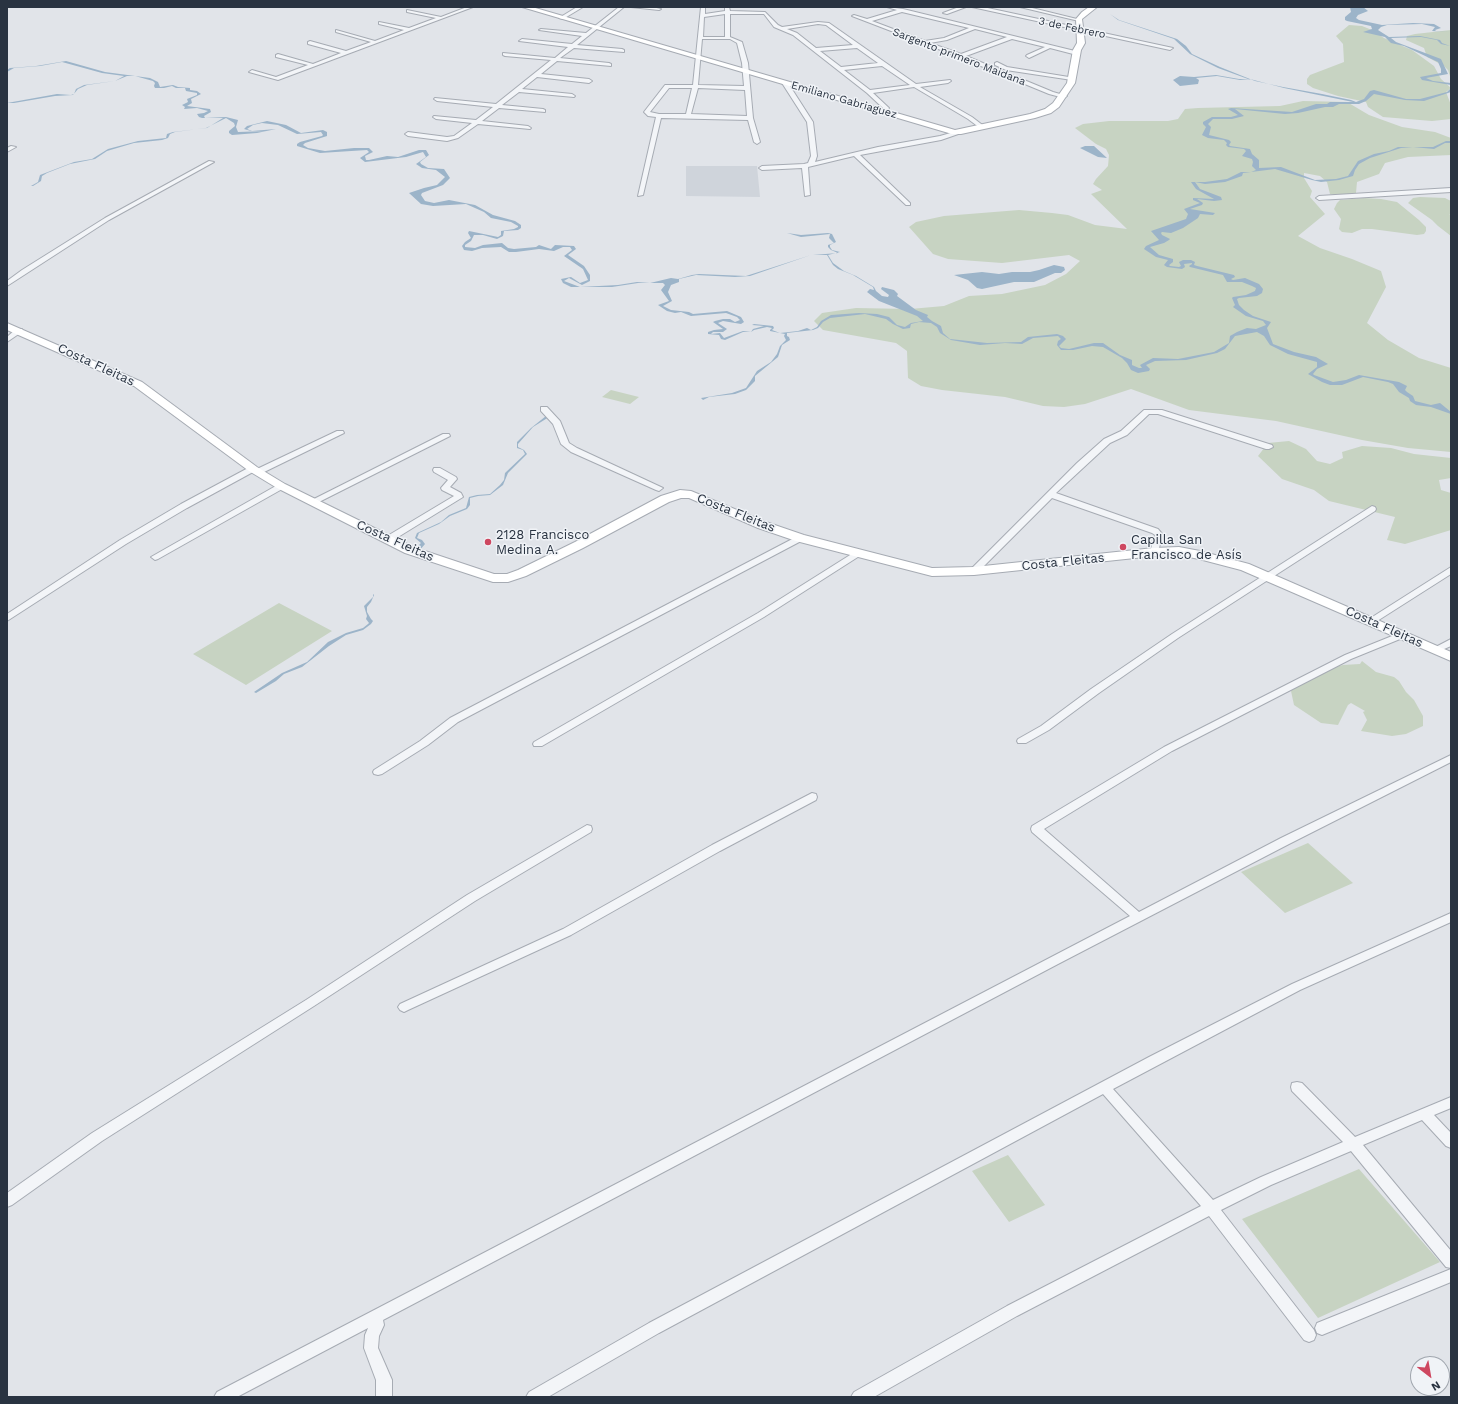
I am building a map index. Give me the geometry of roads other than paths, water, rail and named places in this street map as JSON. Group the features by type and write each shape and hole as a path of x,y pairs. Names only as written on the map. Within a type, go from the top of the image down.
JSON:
{"main road":[{"name":"Emiliano Gabriaguez","path":"525,7 955,132 961,132 1048,111 1056,105 1064,96 1072,78 1077,53 1081,43 1079,20"},
{"path":"1079,20 1084,13 1094,7"},
{"name":"Costa Fleitas","path":"7,326 138,384 255,471 281,486 409,550 483,576 508,578 572,548 673,496 686,494 695,496 762,525 800,538 927,571 974,571 1154,552 1179,551 1206,556 1234,563 1268,577 1451,657"}],"street":[{"path":"252,72 276,79 469,7"},
{"path":"559,17 576,7"},
{"path":"559,17 581,7"},
{"path":"408,134 452,139 499,105 622,7"},
{"path":"633,7 659,9"},
{"path":"688,116 695,87 703,7"},
{"path":"889,7 1077,53"},
{"path":"866,21 910,7"},
{"path":"945,13 964,7"},
{"name":"3 de Febrero","path":"975,7 1170,48"},
{"path":"1022,7 1079,20"},
{"path":"702,16 727,9 765,13 776,26 795,34 869,92 886,108 884,111"},
{"path":"727,9 728,38"},
{"path":"409,12 440,18"},
{"name":"Sargento primero Maidana","path":"854,16 926,42 1051,93 1064,96"},
{"path":"782,28 824,22 914,86 970,118 982,127"},
{"path":"381,23 410,30"},
{"path":"926,42 945,39 974,28"},
{"path":"540,30 586,35"},
{"path":"338,31 375,42"},
{"path":"961,56 1012,37"},
{"path":"700,38 728,38 735,39 739,42 746,71 750,118 756,142"},
{"path":"522,41 622,51"},
{"path":"310,43 347,52"},
{"path":"815,50 857,46"},
{"path":"1029,56 1050,46"},
{"path":"969,53 1006,68 1072,78"},
{"path":"505,54 609,65"},
{"path":"278,56 312,65"},
{"path":"839,69 883,64"},
{"path":"537,75 589,81"},
{"path":"869,92 948,81"},
{"path":"785,83 810,122 814,156 811,164 806,166"},
{"path":"747,88 666,86 647,112 650,115 659,116 750,118"},
{"path":"518,90 572,96"},
{"path":"437,99 543,111"},
{"path":"640,195 659,116"},
{"path":"436,117 528,128"},
{"path":"762,168 806,166 855,154 941,138 961,132"},
{"path":"855,154 908,204"},
{"path":"7,284 24,271 107,219 211,162"},
{"path":"806,166 807,195"},
{"path":"1319,198 1451,190"},
{"path":"7,340 20,331"},
{"path":"974,571 1050,494 1107,441 1124,433 1148,412 1159,412 1269,448"},
{"path":"548,413 557,423 565,444 574,450 661,489 673,496"},
{"path":"7,618 124,542 184,506 255,471 340,433"},
{"path":"312,502 446,436"},
{"path":"387,540 459,497 445,488 453,479 437,470"},
{"path":"155,557 281,486"},
{"path":"1050,494 1155,531 1159,535 1154,552"},
{"path":"1022,741 1045,728 1095,691 1175,636 1372,509"},
{"path":"378,772 424,744 454,720 800,538"},
{"path":"538,744 761,616 858,554"},
{"path":"1371,621 1451,570"},
{"path":"1138,917 1036,829 1168,749 1341,660 1402,635"},
{"path":"1435,650 1451,642"},
{"path":"222,1397 790,1098 1138,917 1451,758"},
{"path":"404,1007 567,932 812,796"},
{"path":"7,1201 97,1137 310,1003 471,898 587,829"},
{"path":"534,1397 654,1328 877,1210 1104,1087 1296,987 1451,917"},
{"path":"1104,1087 1211,1208 1309,1335"},
{"path":"1297,1087 1354,1144 1451,1262"},
{"path":"859,1397 1012,1311 1211,1208 1266,1181 1451,1102"},
{"path":"1425,1114 1451,1142"},
{"path":"1322,1328 1451,1275"},
{"path":"375,1317 377,1325 372,1335 371,1348 384,1380 384,1397"}],"water":[{"path":"1350,7 1363,7 1368,11 1358,15 1356,18 1359,20 1382,25 1413,23 1434,24 1441,28 1435,30 1436,31 1451,32 1432,31 1435,27 1422,24 1387,25 1378,30 1389,37 1420,36 1440,40 1442,43 1450,46 1441,44 1437,40 1421,37 1391,38 1396,42 1441,59 1448,74 1426,78 1433,81 1451,83 1451,85 1422,80 1420,77 1441,73 1438,62 1404,46 1391,43 1385,37 1363,32 1372,29 1371,26 1345,20 1345,17 1351,12"},
{"path":"1110,14 1119,20 1177,39 1186,46 1192,54 1250,79 1240,80 1217,76 1196,78 1199,80 1198,84 1180,86 1173,80 1180,76 1194,77 1216,75 1248,79 1218,68 1190,54 1174,39 1118,20"},
{"path":"66,61 105,72 135,76 127,76 115,81 124,76 102,73 62,62 40,66 14,68 7,72 7,70 10,68 36,66"},
{"path":"135,76 150,78 158,82 160,87 173,85 190,88 190,90 197,91 201,94 191,99 192,103 187,106 210,109 211,112 204,116 205,118 202,118 197,114 208,111 197,108 184,109 185,107 182,105 188,102 187,99 197,95 197,93 186,91 185,88 176,88 172,86 155,88 155,83 153,81"},
{"path":"115,81 87,85 78,89 74,94 76,89 84,85"},
{"path":"1268,84 1356,102 1364,99 1370,91 1374,90 1406,99 1420,99 1447,92 1451,88 1451,92 1424,101 1405,100 1374,94 1366,101 1359,104 1339,104 1333,107 1285,114 1235,109 1244,116 1232,119 1213,119 1208,124 1211,127 1209,135 1229,140 1231,142 1229,145 1230,146 1250,149 1252,154 1259,160 1259,168 1281,167 1315,180 1336,179 1348,176 1358,161 1374,154 1389,151 1398,147 1413,147 1401,148 1370,158 1359,164 1353,176 1339,180 1321,182 1275,169 1251,172 1256,170 1252,166 1252,159 1242,156 1246,151 1244,149 1228,147 1224,140 1208,138 1202,135 1206,127 1203,122 1212,117 1231,117 1238,115 1228,109 1231,108 1292,112 1316,104 1327,104 1330,102 1353,102"},
{"path":"57,94 74,94 14,103 7,103"},
{"path":"226,117 238,120 236,127 238,132 266,131 252,131 276,129 257,133 232,135 229,131 235,126 234,123 226,118 211,126 223,118 205,118"},
{"path":"267,121 286,125 301,133 323,130 327,132 327,136 303,145 308,148 325,151 369,148 373,152 365,156 366,160 387,156 398,157 419,150 426,150 429,155 420,162 421,164 428,168 444,169 450,178 443,185 422,193 421,195 425,201 434,203 449,200 475,205 493,215 515,221 521,225 521,228 518,230 504,231 503,236 497,239 483,235 474,235 465,247 475,248 483,245 502,243 508,248 514,249 536,247 539,245 551,249 555,245 574,246 576,249 568,255 584,266 590,275 590,281 582,285 569,278 564,281 580,287 571,287 563,283 561,279 571,277 580,283 588,280 583,269 564,256 572,250 570,247 563,247 554,251 539,249 509,252 501,247 482,248 472,251 464,250 462,246 471,238 468,233 469,231 498,237 501,235 501,231 514,229 518,226 511,222 491,218 484,212 466,204 433,206 421,204 409,193 437,185 445,177 436,170 422,168 416,164 426,157 423,152 406,157 365,162 360,158 369,152 367,150 320,153 297,146 300,142 322,136 323,135 321,132 297,134 278,125 262,123 253,125 247,129 252,131 244,129 247,126"},
{"path":"196,129 175,132 170,134 168,138 162,140 134,143 107,151 95,159 70,164 47,173 42,176 41,181 31,186 38,182 40,175 74,162 92,159 108,149 138,141 166,138 167,134 173,132"},
{"path":"1446,141 1451,141 1451,143 1445,143 1434,149 1413,147 1433,147"},
{"path":"1085,146 1094,146 1107,158 1098,157 1080,148"},
{"path":"1241,172 1251,172 1243,173 1242,176 1225,182 1205,184 1195,182 1227,179"},
{"path":"1191,182 1195,182 1200,189 1221,197 1222,200 1214,201 1197,199 1203,203 1202,205 1190,209 1215,213 1213,215 1200,214 1198,218 1183,228 1171,233 1161,233 1170,239 1164,243 1150,247 1159,255 1173,259 1173,262 1169,265 1170,266 1179,267 1181,266 1179,262 1183,260 1191,260 1195,262 1194,265 1234,275 1235,277 1231,279 1233,280 1245,278 1259,284 1263,289 1262,293 1257,296 1237,299 1239,305 1253,316 1271,322 1267,328 1273,344 1294,352 1316,357 1328,364 1317,369 1313,374 1314,375 1333,382 1346,380 1359,375 1399,382 1407,386 1405,390 1413,396 1415,401 1431,405 1440,403 1451,412 1451,414 1431,407 1416,405 1410,401 1409,398 1399,392 1393,384 1388,382 1363,377 1342,385 1330,385 1322,382 1308,374 1317,367 1317,362 1288,354 1270,345 1264,336 1257,332 1235,336 1225,349 1217,353 1186,360 1155,361 1146,365 1150,369 1149,371 1138,373 1131,370 1122,358 1103,347 1092,346 1073,350 1061,350 1057,345 1058,341 1061,339 1058,336 1033,338 1022,344 1005,343 980,345 951,340 940,333 937,327 931,323 919,322 911,324 910,328 903,329 886,319 865,314 830,318 823,322 818,328 813,330 787,333 790,340 782,345 778,357 755,376 755,381 746,390 735,394 709,397 703,400 701,398 732,393 746,388 757,371 771,362 777,354 780,346 786,340 784,336 785,334 780,333 798,331 807,328 811,330 831,315 859,313 877,314 889,317 897,325 905,327 911,323 923,321 917,316 879,301 867,292 870,289 874,290 873,287 853,275 838,269 833,265 827,255 813,255 835,253 828,255 833,263 844,271 856,276 874,287 882,296 888,297 889,295 881,289 882,287 894,290 898,294 897,296 916,310 928,315 927,317 941,326 943,333 950,339 987,343 1021,342 1028,337 1057,334 1066,339 1059,346 1061,348 1069,349 1094,343 1103,343 1120,355 1132,360 1132,365 1139,368 1142,368 1140,365 1153,358 1178,359 1214,352 1229,343 1230,336 1237,332 1247,328 1256,329 1266,325 1263,321 1246,316 1233,307 1235,305 1232,298 1233,297 1246,295 1255,291 1256,288 1242,282 1227,282 1223,275 1190,267 1189,266 1192,263 1184,264 1185,267 1182,269 1167,267 1164,265 1168,260 1156,257 1144,249 1146,246 1159,240 1151,231 1186,219 1188,214 1184,209 1200,203 1193,200 1193,198 1214,199 1196,189"},
{"path":"787,233 801,235 828,233 832,234 836,242 834,243 829,238 830,234 801,237"},
{"path":"834,243 830,245 830,247 832,250 840,252 837,253 831,250 828,245"},
{"path":"811,255 750,276 735,277 696,275 679,279 679,282 671,285 668,292 672,301 663,306 671,310 689,312 693,314 727,311 741,317 744,322 741,324 723,321 718,323 727,329 723,332 713,332 711,334 720,333 724,338 743,331 751,332 743,332 725,340 721,339 719,335 708,334 708,332 714,330 723,329 713,322 723,319 730,319 735,322 740,320 737,317 726,313 691,316 681,312 675,313 667,311 658,305 669,301 661,290 665,285 663,283 650,283 699,274 746,276"},
{"path":"1054,265 1064,267 1065,270 1061,273 1055,273 1034,282 1014,282 982,289 977,288 968,280 954,275 982,272 999,274 1030,272"},
{"path":"637,282 650,283 638,283 612,287 580,287 618,285"},
{"path":"754,324 773,326 774,328 772,330 780,333 770,331 772,328 767,327 751,332 753,329 764,326 752,325"},
{"path":"546,416 549,417 533,427 518,444 518,447 524,450 527,454 508,473 503,485 490,495 470,498 470,505 467,509 450,516 439,524 419,533 417,538 422,540 425,544 419,551 415,549 421,543 415,538 417,533 441,522 449,515 466,508 469,497 490,494 500,485 504,480 505,473 525,454 523,450 517,448 517,442 531,428"},
{"path":"373,594 374,595 371,602 367,607 367,612 373,621 371,624 363,630 346,635 302,667 284,674 276,681 256,693 254,692 282,673 307,662 328,642 346,633 363,628 368,624 364,606 373,597"}],"place":[{"name":"2128 Francisco Medina A.","path":"488,542"},
{"name":"Capilla San Francisco de Asís","path":"1123,547"}]}
